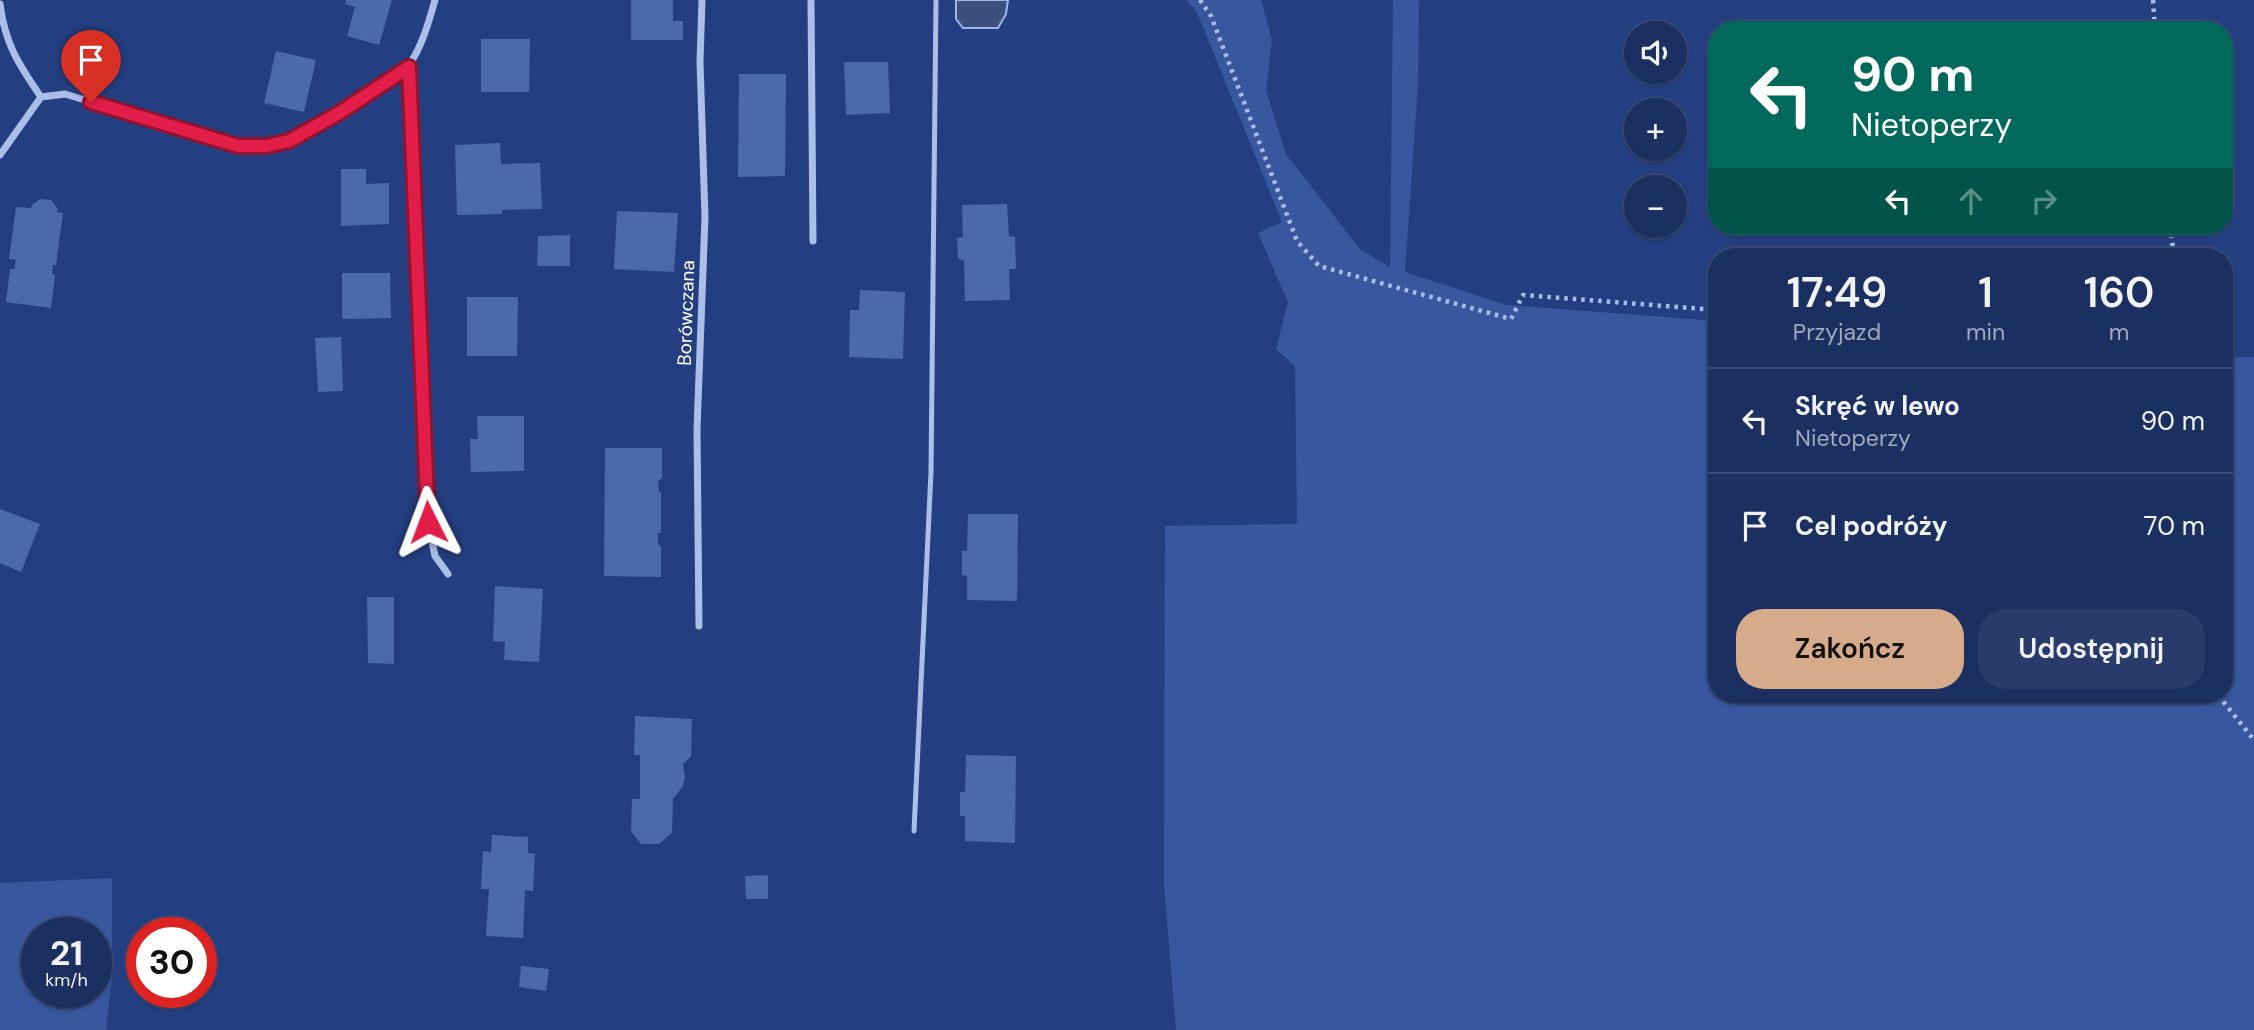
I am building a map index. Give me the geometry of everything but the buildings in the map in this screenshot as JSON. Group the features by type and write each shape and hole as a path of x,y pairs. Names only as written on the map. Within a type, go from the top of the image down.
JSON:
{"street":[{"path":"435,0 429,23 409,67 428,522 435,556 448,573"},
{"name":"Borówczana","path":"699,626 697,429 705,217 700,62 702,0"},
{"path":"811,0 813,241"},
{"path":"0,4 2,22 15,58 41,97"},
{"path":"0,155 41,97 65,94 238,146 267,146 289,141 339,113 409,67"}],"lane":[{"path":"914,831 931,472 936,0"}],"path":[{"path":"1200,0 1211,16 1297,241 1319,266 1511,319 1523,295 1708,309"},
{"path":"2153,0 2154,21"},
{"path":"2224,703 2254,740"}],"shaded area":[{"path":"956,0 1008,0 1006,14 998,28 963,28 956,19"},
{"path":"1186,0 1261,0 1272,40 1266,90 1286,154 1360,249 1390,267 1393,0 1419,0 1418,85 1405,272 1506,305 1708,320 1708,703 2233,703 2233,357 2254,357 2254,1030 1176,1030 1164,884 1165,526 1297,524 1295,366 1276,349 1288,302 1258,233 1282,222 1196,10"},
{"path":"112,878 112,917 21,917 21,1008 108,1008 106,1030 0,1030 0,883"}],"route":[{"path":"91,102 238,146 267,146 289,141 339,113 409,67 428,522"}]}
